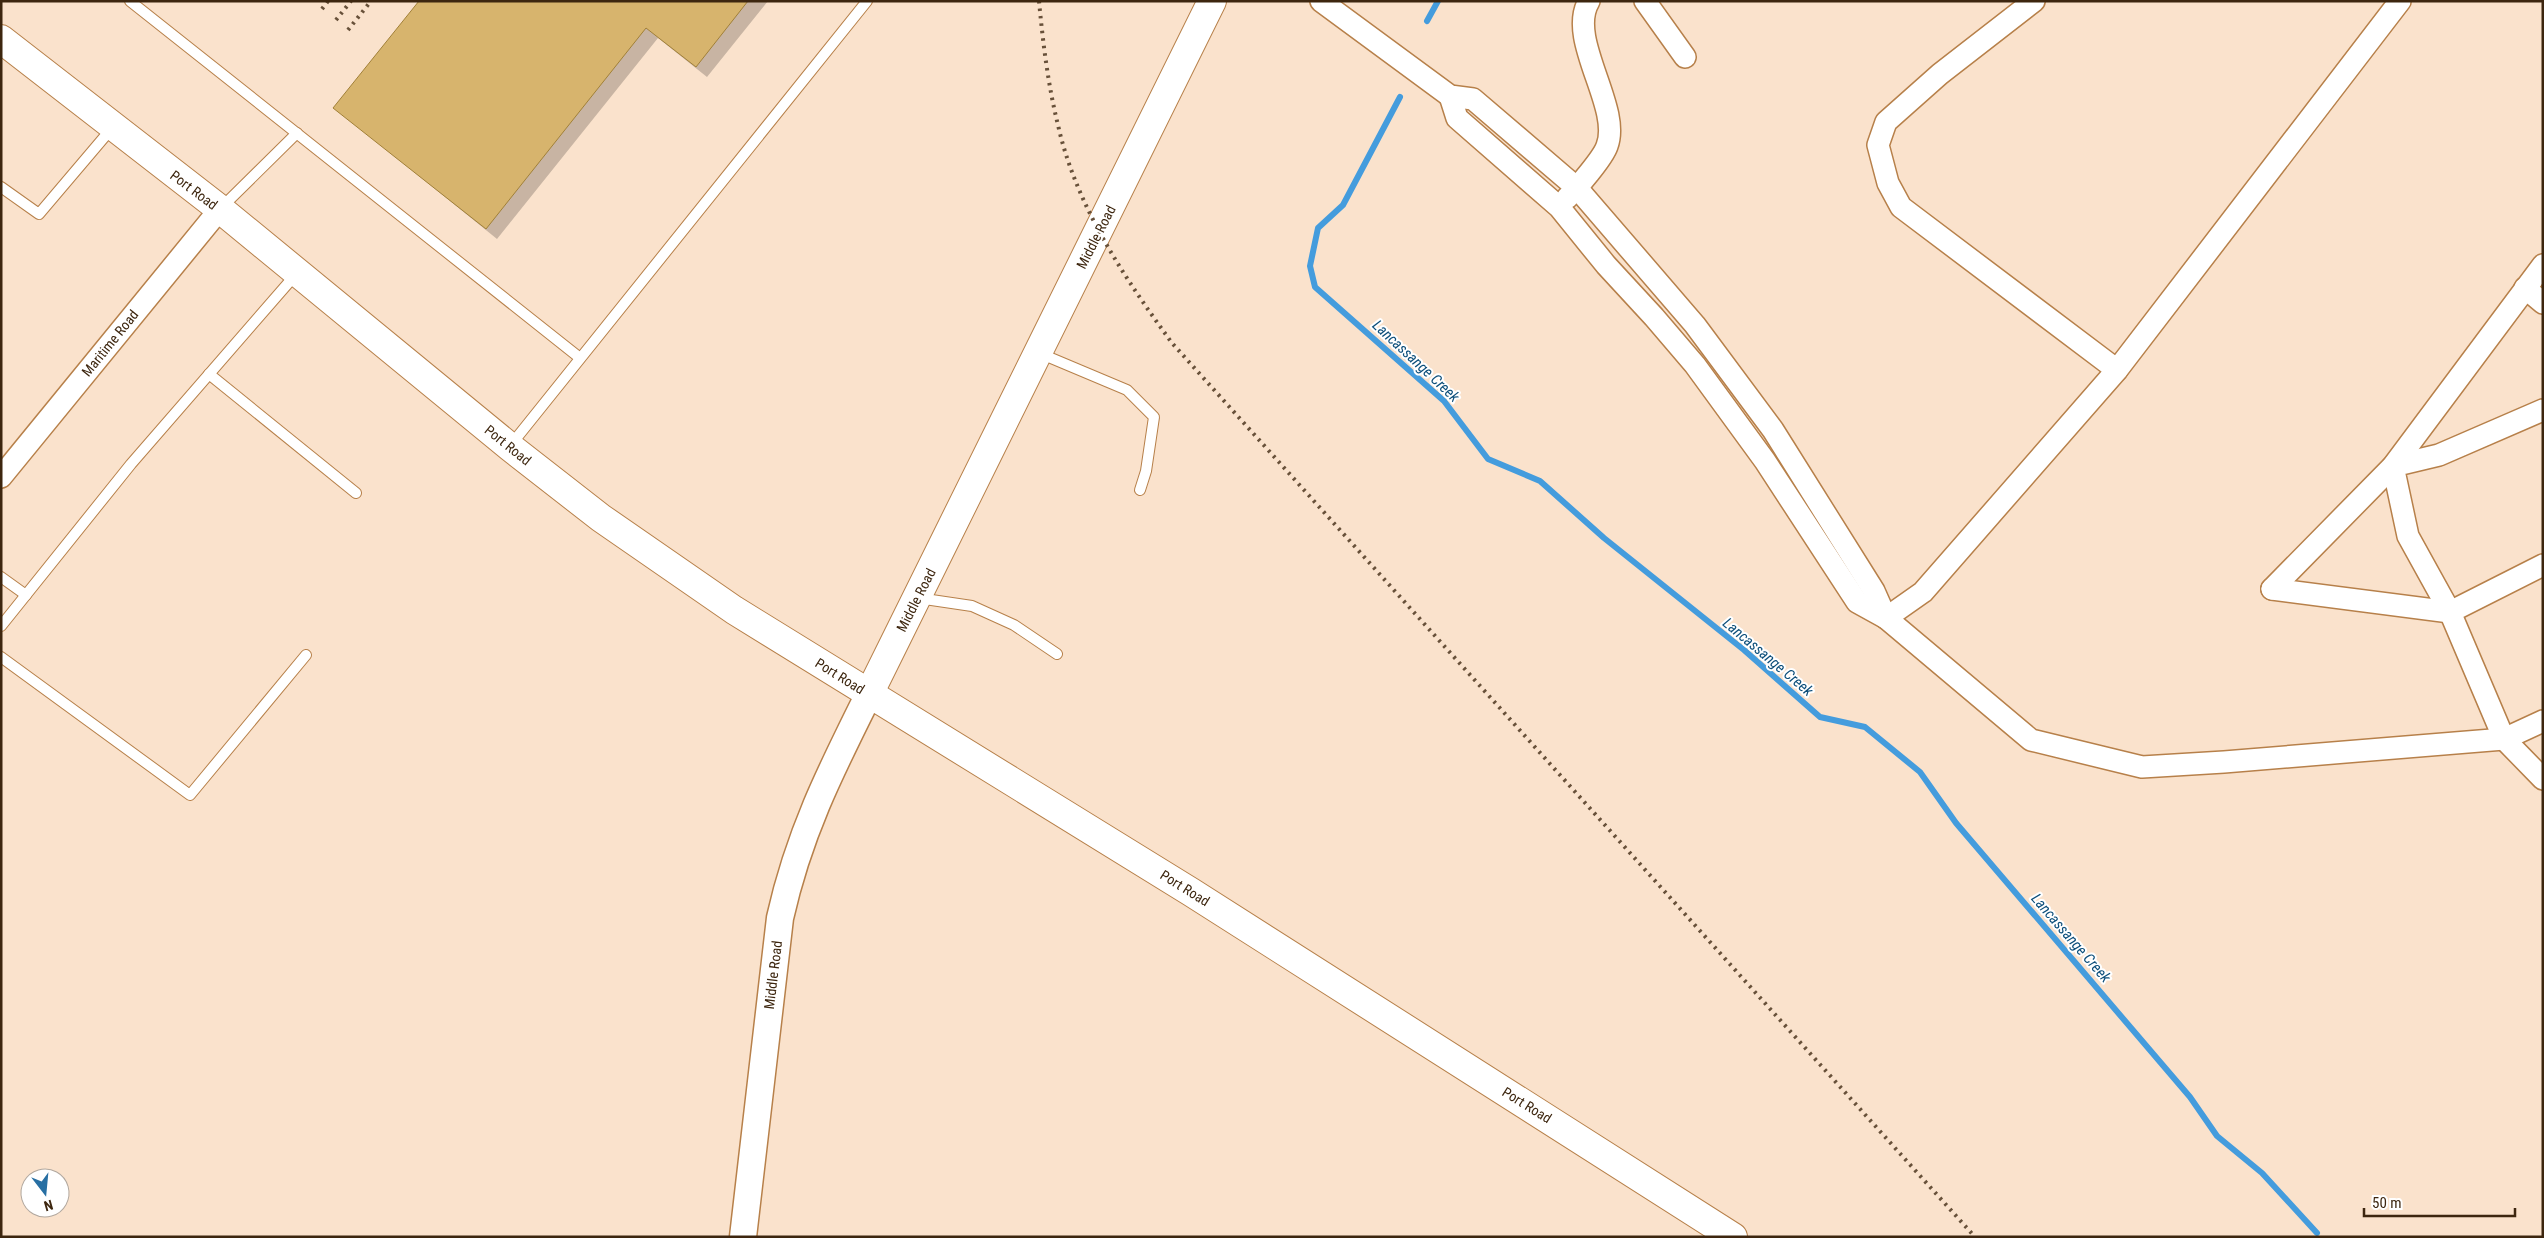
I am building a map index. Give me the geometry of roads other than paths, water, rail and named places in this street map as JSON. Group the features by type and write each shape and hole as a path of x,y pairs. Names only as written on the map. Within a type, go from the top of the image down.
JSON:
{"main road":[{"name":"Middle Road","path":"869,694 1212,1"},
{"name":"Port Road","path":"1,39 220,209 510,447 601,518 719,599 869,694 1191,892 1733,1237"}],"street":[{"path":"1321,1 1450,96 1473,98 1577,188 1695,324 1773,430 1874,591 1886,618"},
{"path":"1559,207 1577,188 1607,146 1609,127 1595,71 1587,48 1583,26 1589,1"},
{"path":"1645,1 1685,57"},
{"path":"2034,1 1940,74 1886,122 1878,145 1888,183 1901,207 2116,370"},
{"path":"1886,618 1923,592 2116,370 2400,1"},
{"path":"1450,96 1457,118 1559,207 1606,265 1695,365 1765,461 1857,602 1886,618 2031,740 2142,767 2504,739 2543,720"},
{"name":"Maritime Road","path":"1,477 220,209"},
{"path":"2543,265 2393,466 2272,589 2450,612 2543,565"},
{"path":"2525,288 2543,303"},
{"path":"2393,466 2439,455 2543,410"},
{"path":"2393,466 2408,536 2450,612 2504,739 2543,779"},
{"name":"Middle Road","path":"743,1237 784,902 796,857 818,798 869,694"}],"lane":[{"path":"130,1 580,358"},
{"path":"510,447 867,1"},
{"path":"1,188 39,214 112,127"},
{"path":"220,209 297,133"},
{"path":"1,626 131,464 297,273"},
{"path":"1038,353 1081,369 1127,390 1154,417 1146,471 1140,490"},
{"path":"209,374 356,493"},
{"path":"1,577 26,595"},
{"path":"917,598 972,606 1014,624 1057,654"},
{"path":"1,657 190,795 306,655"}],"waterway":[{"name":"Lancassange Creek","path":"1427,21 1438,1"},
{"name":"Lancassange Creek","path":"1400,97 1343,205 1318,228 1310,266 1315,287 1444,401 1488,459 1540,481 1604,538 1744,650 1820,717 1865,727 1920,772 1956,823 2190,1097 2217,1136 2262,1173 2317,1233"}],"railway":[{"path":"322,9 328,1"},
{"path":"336,20 351,1"},
{"path":"348,30 371,1"},
{"path":"1039,1 1046,64 1054,110 1066,155 1077,184 1104,240 1136,292 1172,343 1975,1237"}]}
